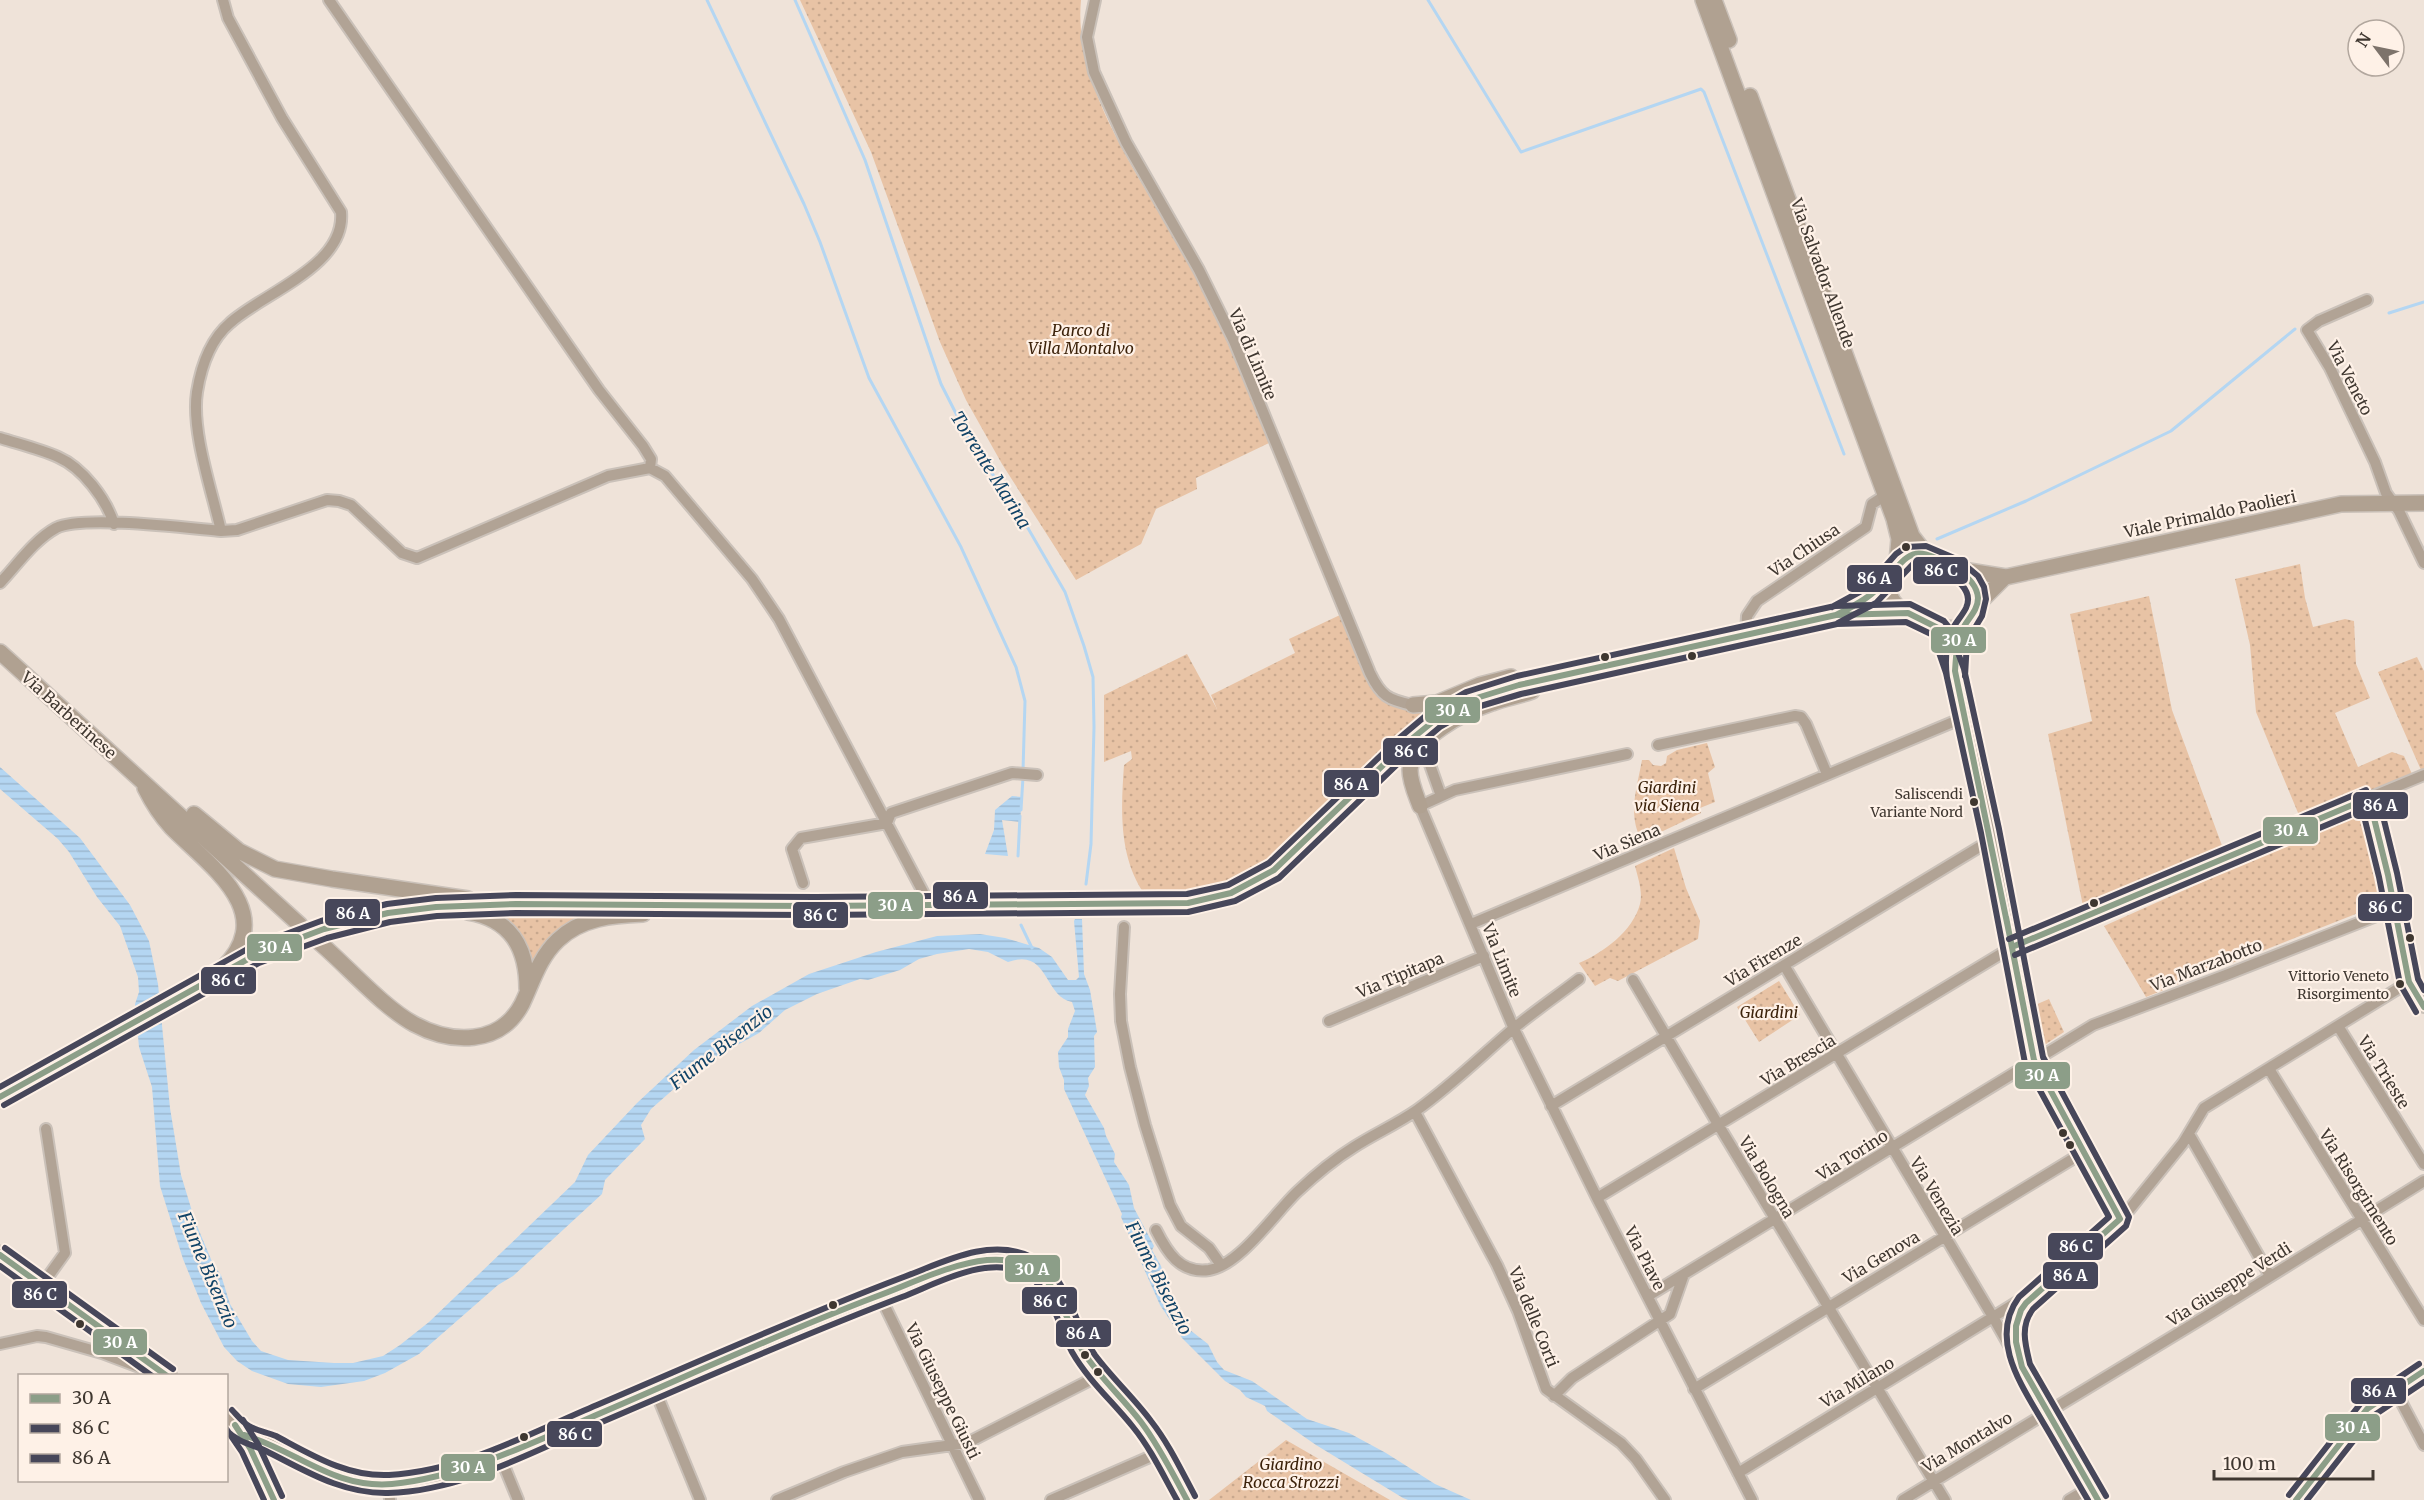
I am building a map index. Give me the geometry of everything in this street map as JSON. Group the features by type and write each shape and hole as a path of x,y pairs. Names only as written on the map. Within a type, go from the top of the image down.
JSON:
{"main road":[{"name":"Via Salvador Allende","path":"1703,0 1886,495 1899,539 1897,562"},
{"name":"Via Salvador Allende","path":"1714,0 1908,526 1926,554"},
{"name":"Viale Primaldo Paolieri","path":"1956,569 2005,576 2341,504 2392,502 2424,504"},
{"path":"1836,615 1862,602 1887,579 1897,562 1910,555 1926,554"},
{"name":"Viale Primaldo Paolieri","path":"1926,554 1956,569 1971,582 1977,593 1977,605"},
{"path":"1887,579 1888,590 1893,601 1908,613 1940,629 1963,627 1971,618 1977,605 2005,576"},
{"path":"139,778 299,932 322,936 388,913 436,907 1188,903 1231,893 1274,870 1403,746 1445,713 1470,700 1495,691 1836,615 1908,613"},
{"name":"Via Barberinese","path":"0,652 139,778"},
{"path":"1413,705 1437,703 1489,682 1536,671 1568,675"},
{"path":"1420,806 1412,781 1411,766 1421,747 1435,733 1474,710 1547,686 1568,675"},
{"path":"139,778 172,796 239,851 275,869 504,905"},
{"path":"139,778 162,817 225,879 241,907 244,922 241,944 234,957 208,980"},
{"path":"322,936 402,1016 426,1030 449,1037 477,1037 501,1028 516,1012 540,962 568,932 587,922 624,915 682,912 720,905"},
{"path":"436,907 482,914 505,927 513,935 522,952 526,991"},
{"path":"0,1097 208,980 299,932"},
{"path":"0,1255 165,1374"},
{"path":"228,1419 244,1435 274,1500"}],"street":[{"path":"221,531 197,424 197,393 205,361 214,343 230,323 315,265 333,245 340,234 342,224 341,212 282,118 228,18 223,0"},
{"path":"329,0 599,390 643,446 651,459 650,468"},
{"name":"Via di Limite","path":"1095,0 1086,37 1094,72 1105,98 1126,142 1199,270 1234,341 1370,673 1379,690 1394,701 1413,705"},
{"name":"Via Veneto","path":"2367,300 2319,321 2307,330 2330,368 2392,502"},
{"path":"0,438 58,457 70,464 105,502 114,524"},
{"path":"0,583 34,545 56,529 78,523 237,530 327,500 339,501 357,509 402,553 417,558 608,476 650,468 672,484 752,579 779,619 923,892"},
{"name":"Via Chiusa","path":"1746,635 1747,616 1757,601 1866,526 1872,504 1886,495"},
{"path":"2392,502 2424,563"},
{"path":"1955,671 1958,642 1963,627"},
{"path":"1940,629 1955,671 2034,1060 2120,1220"},
{"path":"1658,746 1795,716 1801,717 1806,724 1827,774"},
{"name":"Via Siena","path":"1471,924 1965,717"},
{"path":"1420,806 1455,790 1627,754"},
{"path":"1429,762 1441,796"},
{"path":"887,823 891,813 1012,773 1037,775"},
{"name":"Via Brescia","path":"1598,1198 2012,947 2424,775"},
{"path":"2369,798 2409,982 2424,1007"},
{"name":"Via Limite","path":"1420,806 1514,1029"},
{"path":"803,883 792,849 801,838 887,823"},
{"name":"Via Firenze","path":"1551,1106 1991,840"},
{"name":"Via Marzabotto","path":"2034,1060 2093,1025 2394,909"},
{"path":"1124,927 1120,994 1121,1021 1145,1125 1170,1205 1182,1226 1209,1248 1221,1265"},
{"name":"Via Tipitapa","path":"1329,1021 1484,956"},
{"name":"Via Venezia","path":"1784,965 1891,1149 2048,1410 2098,1500"},
{"path":"1156,1230 1171,1257 1187,1268 1209,1270 1221,1265 1248,1246 1295,1194 1335,1160 1415,1112 1579,978"},
{"name":"Via Bologna","path":"1634,980 1719,1126 1945,1500"},
{"path":"2022,1367 2015,1337 2019,1313 2026,1303 2120,1220 2189,1134 2204,1108 2409,982"},
{"name":"Via Trieste","path":"2338,1026 2424,1164"},
{"name":"Via Piave","path":"1514,1029 1752,1500"},
{"name":"Via Torino","path":"1648,1296 1776,1220 2034,1060"},
{"name":"Via Risorgimento","path":"2269,1069 2424,1320"},
{"name":"Via delle Corti","path":"1415,1112 1497,1266 1518,1311 1546,1389 1621,1443 1642,1466 1665,1500"},
{"path":"42,1285 65,1253 46,1129"},
{"path":"2189,1134 2270,1276"},
{"name":"Via Genova","path":"1694,1389 2084,1152"},
{"name":"Via Giuseppe Verdi","path":"2048,1410 2176,1335 2424,1181"},
{"path":"244,1435 268,1442 300,1462 333,1476 359,1482 389,1484 439,1476 500,1456 836,1312 969,1263 1003,1260 1026,1264 1049,1281 1083,1353 1142,1423 1187,1500"},
{"path":"1554,1396 1572,1378 1670,1314 1684,1274"},
{"name":"Via Milano","path":"1738,1473 2060,1275"},
{"name":"Via Giuseppe Giusti","path":"880,1296 980,1500"},
{"path":"0,1344 37,1336 102,1353 159,1374"},
{"path":"102,1353 113,1338"},
{"path":"2296,1500 2367,1409 2424,1371"},
{"path":"777,1500 844,1472 902,1452 967,1443 1100,1375"},
{"path":"655,1390 700,1500"},
{"path":"2395,1390 2424,1445"},
{"name":"Via Montalvo","path":"1903,1500 2048,1410"},
{"path":"1051,1500 1161,1452"},
{"path":"500,1456 518,1500"},
{"path":"389,1484 390,1500"},
{"path":"2069,1500 2091,1487"}],"green space":[{"name":"Parco di Villa Montalvo","path":"800,0 1081,0 1082,35 1089,71 1102,106 1137,176 1205,294 1269,443 1196,478 1197,489 1156,509 1141,544 1076,580 1002,464 966,400 940,342 871,152"},
{"path":"2300,564 2305,598 2313,627 2345,619 2354,621 2356,664 2370,698 2335,713 2358,767 2392,752 2404,756 2412,774 2301,820 2256,712 2250,645 2235,579"},
{"path":"2149,596 2172,710 2224,851 2083,906 2048,734 2092,721 2070,614"},
{"path":"1340,615 1379,693 1429,712 1427,716 1385,748 1285,844 1256,867 1235,879 1213,886 1145,895 1130,865 1123,832 1124,765 1132,759 1131,751 1104,762 1104,695 1187,654 1217,709 1211,695 1295,653 1289,639"},
{"path":"2417,657 2424,671 2424,769 2421,770 2378,672"},
{"name":"Giardini via Siena","path":"1707,743 1715,767 1708,773 1715,802 1700,808 1701,813 1642,841 1635,821 1634,801 1642,760 1649,760 1653,765 1661,766 1666,763 1667,756 1677,750"},
{"path":"2360,812 2381,904 2146,997 2104,926"},
{"path":"1674,848 1686,888 1700,921 1698,939 1618,981 1610,978 1595,986 1579,963 1607,947 1631,923 1640,904 1641,895 1635,866"},
{"path":"500,913 579,913 582,915 533,965 499,915"},
{"name":"Giardini","path":"1779,981 1800,1015 1759,1042 1737,1007"},
{"path":"2049,999 2064,1032 2043,1046 2035,1005"},
{"name":"Giardino Rocca Strozzi","path":"1286,1440 1390,1500 1209,1500"}],"water":[{"name":"Fiume Bisenzio","path":"0,767 80,838 130,905 149,941 158,984 170,1108 181,1175 195,1221 213,1264 221,1275 230,1304 252,1341 261,1351 288,1360 353,1363 383,1356 400,1345 429,1322 575,1182 588,1155 637,1103 694,1050 752,1006 809,974 876,952 937,936 980,934 1005,938 1039,948 1052,957 1068,980 1076,980 1079,977 1074,921 1082,919 1084,974 1090,990 1097,1032 1094,1036 1095,1067 1088,1078 1089,1086 1085,1095 1104,1128 1115,1154 1114,1162 1129,1185 1134,1208 1154,1246 1152,1250 1161,1266 1173,1310 1181,1323 1208,1344 1224,1370 1252,1381 1307,1419 1349,1433 1435,1484 1471,1500 1408,1500 1403,1498 1316,1445 1267,1411 1265,1406 1246,1397 1240,1390 1225,1381 1182,1338 1160,1305 1121,1217 1122,1214 1064,1089 1058,1052 1068,1037 1068,1029 1075,1011 1072,1002 1063,998 1056,991 1039,966 1031,961 1021,959 1008,962 988,952 969,949 919,959 900,970 868,980 860,979 817,994 785,1010 759,1033 701,1065 651,1109 641,1125 645,1139 605,1180 602,1194 513,1276 498,1285 419,1354 385,1373 364,1381 321,1387 288,1384 252,1371 237,1361 224,1347 201,1303 183,1259 160,1186 152,1087 139,1047 135,1004 139,992 138,977 120,926 97,897 69,852 58,839 0,789"},
{"path":"1012,796 1022,797 1020,822 1002,820 1008,856 985,854 994,830 995,810"}],"waterway":[{"path":"707,0 804,204 869,378 961,547 1016,667 1025,701 1023,771"},
{"name":"Torrente Marina","path":"795,0 865,160 941,384 971,443 1018,511 1065,592 1084,646 1093,677 1094,727 1091,844 1086,884"},
{"path":"1428,0 1521,152 1701,89 1704,92 1844,454"},
{"path":"2389,313 2424,302"},
{"path":"1937,539 2026,501 2171,431 2295,329"},
{"path":"1021,810 1023,777"},
{"path":"1018,856 1020,816"},
{"path":"1021,925 1032,948"}],"transit line":[{"path":"1832,607 1865,589 1896,554 1906,547 1926,546 1959,560 1978,576 1984,587 1986,599 1982,616 1967,641 1965,676"},
{"path":"0,1097 255,955 324,929 388,913 436,907 516,904 816,906 1188,903 1231,893 1274,870 1403,746 1435,720 1470,700 1519,685 1836,615 1871,595 1902,562 1909,556 1917,554 1940,560 1961,572 1971,581 1977,593 1976,608 1959,639 1955,671 2012,947"},
{"path":"1838,623 1876,603 1913,564 1925,565 1944,572 1959,582 1968,596 1966,608 1949,637 1946,655 1947,678"},
{"path":"0,1087 251,947 321,921 387,904 436,898 516,895 816,897 1187,894 1228,885 1269,863 1397,740 1429,713 1466,692 1517,676 1835,606 1910,604 1944,621 1964,669 1999,829 2043,1057 2129,1217 2126,1226 2033,1309 2025,1329 2025,1342 2030,1364 2106,1496"},
{"path":"1836,615 1908,613 1940,629"},
{"path":"4,1105 259,963 327,938 390,922 437,916 516,913 816,915 1188,912 1235,901 1279,878 1409,753 1440,727 1474,708 1521,694 1837,624 1906,622 1933,635 1946,673 1981,833 2025,1063 2109,1217 2019,1297 2010,1313 2007,1329 2007,1346 2018,1378 2088,1500"},
{"path":"2009,939 2366,790"},
{"path":"2378,796 2397,873 2418,979 2424,990"},
{"path":"2012,947 2369,798 2388,875 2409,982 2424,1007"},
{"path":"2360,800 2379,877 2400,984 2416,1012"},
{"path":"2015,955 2372,806"},
{"path":"2006,917 2034,1060 2120,1219"},
{"path":"2098,1500 2022,1367 2016,1342 2016,1326 2026,1303 2120,1219"},
{"path":"5,1248 173,1369"},
{"path":"232,1410 252,1428 276,1436 344,1469 374,1475 416,1472 496,1449 786,1324 932,1266 964,1255 997,1249 1029,1256 1053,1274 1095,1355 1157,1430 1175,1457 1195,1496"},
{"path":"0,1255 164,1374"},
{"path":"244,1435 351,1481 392,1484 444,1474 520,1448 769,1340 930,1275 973,1262 1002,1260 1026,1265 1047,1281 1055,1292 1084,1353 1148,1431 1187,1500"},
{"path":"0,1266 149,1374"},
{"path":"228,1432 240,1441 325,1480 355,1490 388,1493 415,1491 495,1469 749,1359 945,1279 976,1269 1007,1268 1022,1272 1040,1287 1053,1308 1078,1362 1139,1435 1157,1462 1177,1500"},
{"path":"2289,1495 2361,1403 2419,1364"},
{"path":"2296,1500 2367,1409 2424,1371"},
{"path":"2307,1500 2373,1416 2424,1382"},
{"path":"243,1420 258,1444 282,1496"},
{"path":"235,1425 250,1448 274,1500"},
{"path":"228,1431 242,1452 264,1500"}],"place":[{"name":"Saliscendi Variante Nord","path":"1974,802"},
{"name":"Vittorio Veneto Risorgimento","path":"2400,984"}]}
